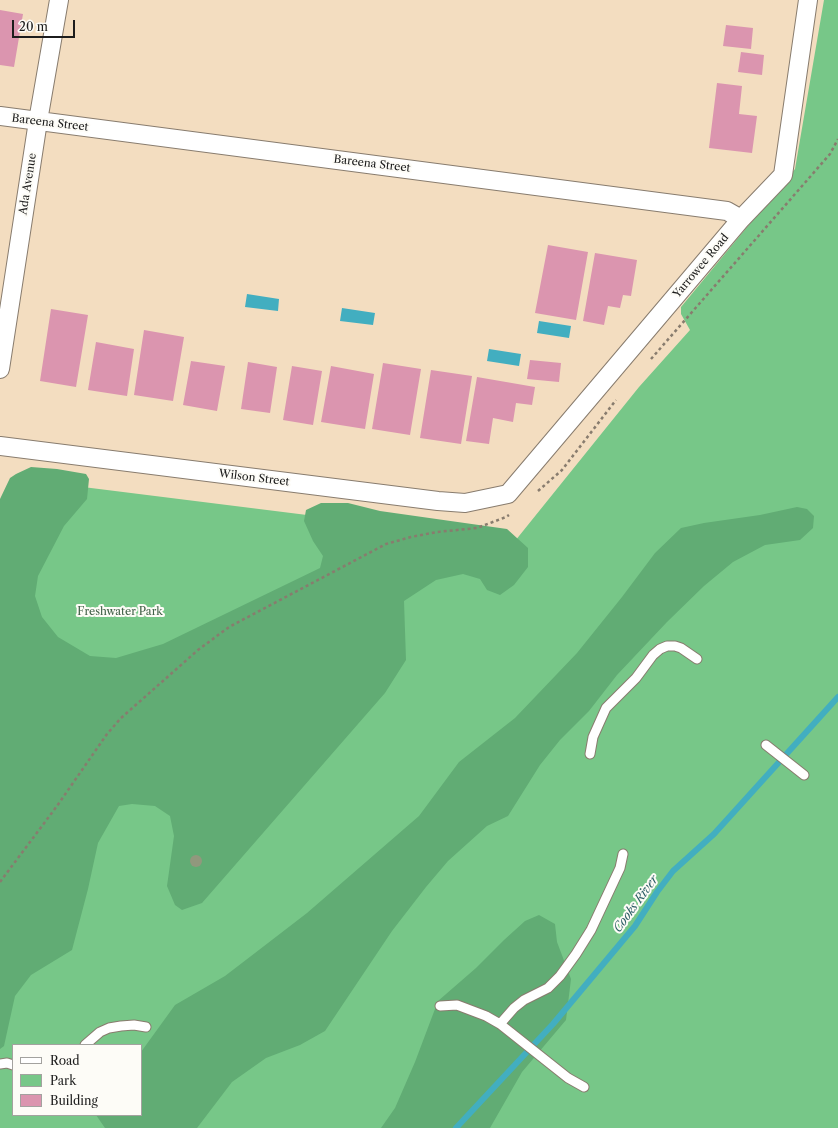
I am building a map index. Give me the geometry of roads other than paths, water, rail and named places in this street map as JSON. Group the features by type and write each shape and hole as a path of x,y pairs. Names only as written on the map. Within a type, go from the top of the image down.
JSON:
{"street":[{"name":"Ada Avenue","path":"0,369 38,121 59,0"},
{"name":"Yarrowee Road","path":"508,494 741,219 783,175 808,0"},
{"name":"Bareena Street","path":"0,116 727,211 741,219"},
{"name":"Wilson Street","path":"0,446 438,501 465,503 508,494"}],"lane":[{"path":"590,754 593,737 606,708 636,678 653,655 667,646 675,646 681,648 697,659"},
{"path":"766,745 804,776"},
{"path":"500,1024 514,1008 524,1000 548,988 564,970 591,930 620,868 624,854"},
{"path":"440,1006 457,1005 486,1016 500,1024 568,1078 584,1087"},
{"path":"86,1044 100,1032 109,1028 134,1025 146,1027"},
{"path":"0,1064 7,1063 12,1065"}],"water":[{"path":"247,294 279,299 278,311 245,307"},
{"path":"342,308 375,313 373,325 340,321"},
{"path":"539,321 571,326 569,338 537,333"},
{"path":"489,349 521,354 519,366 487,361"}],"waterway":[{"name":"Cooks River","path":"456,1128 553,1024 635,926 657,892 673,871 714,834 838,697"}],"park label":[{"name":"Freshwater Park","path":"120,612"}]}
